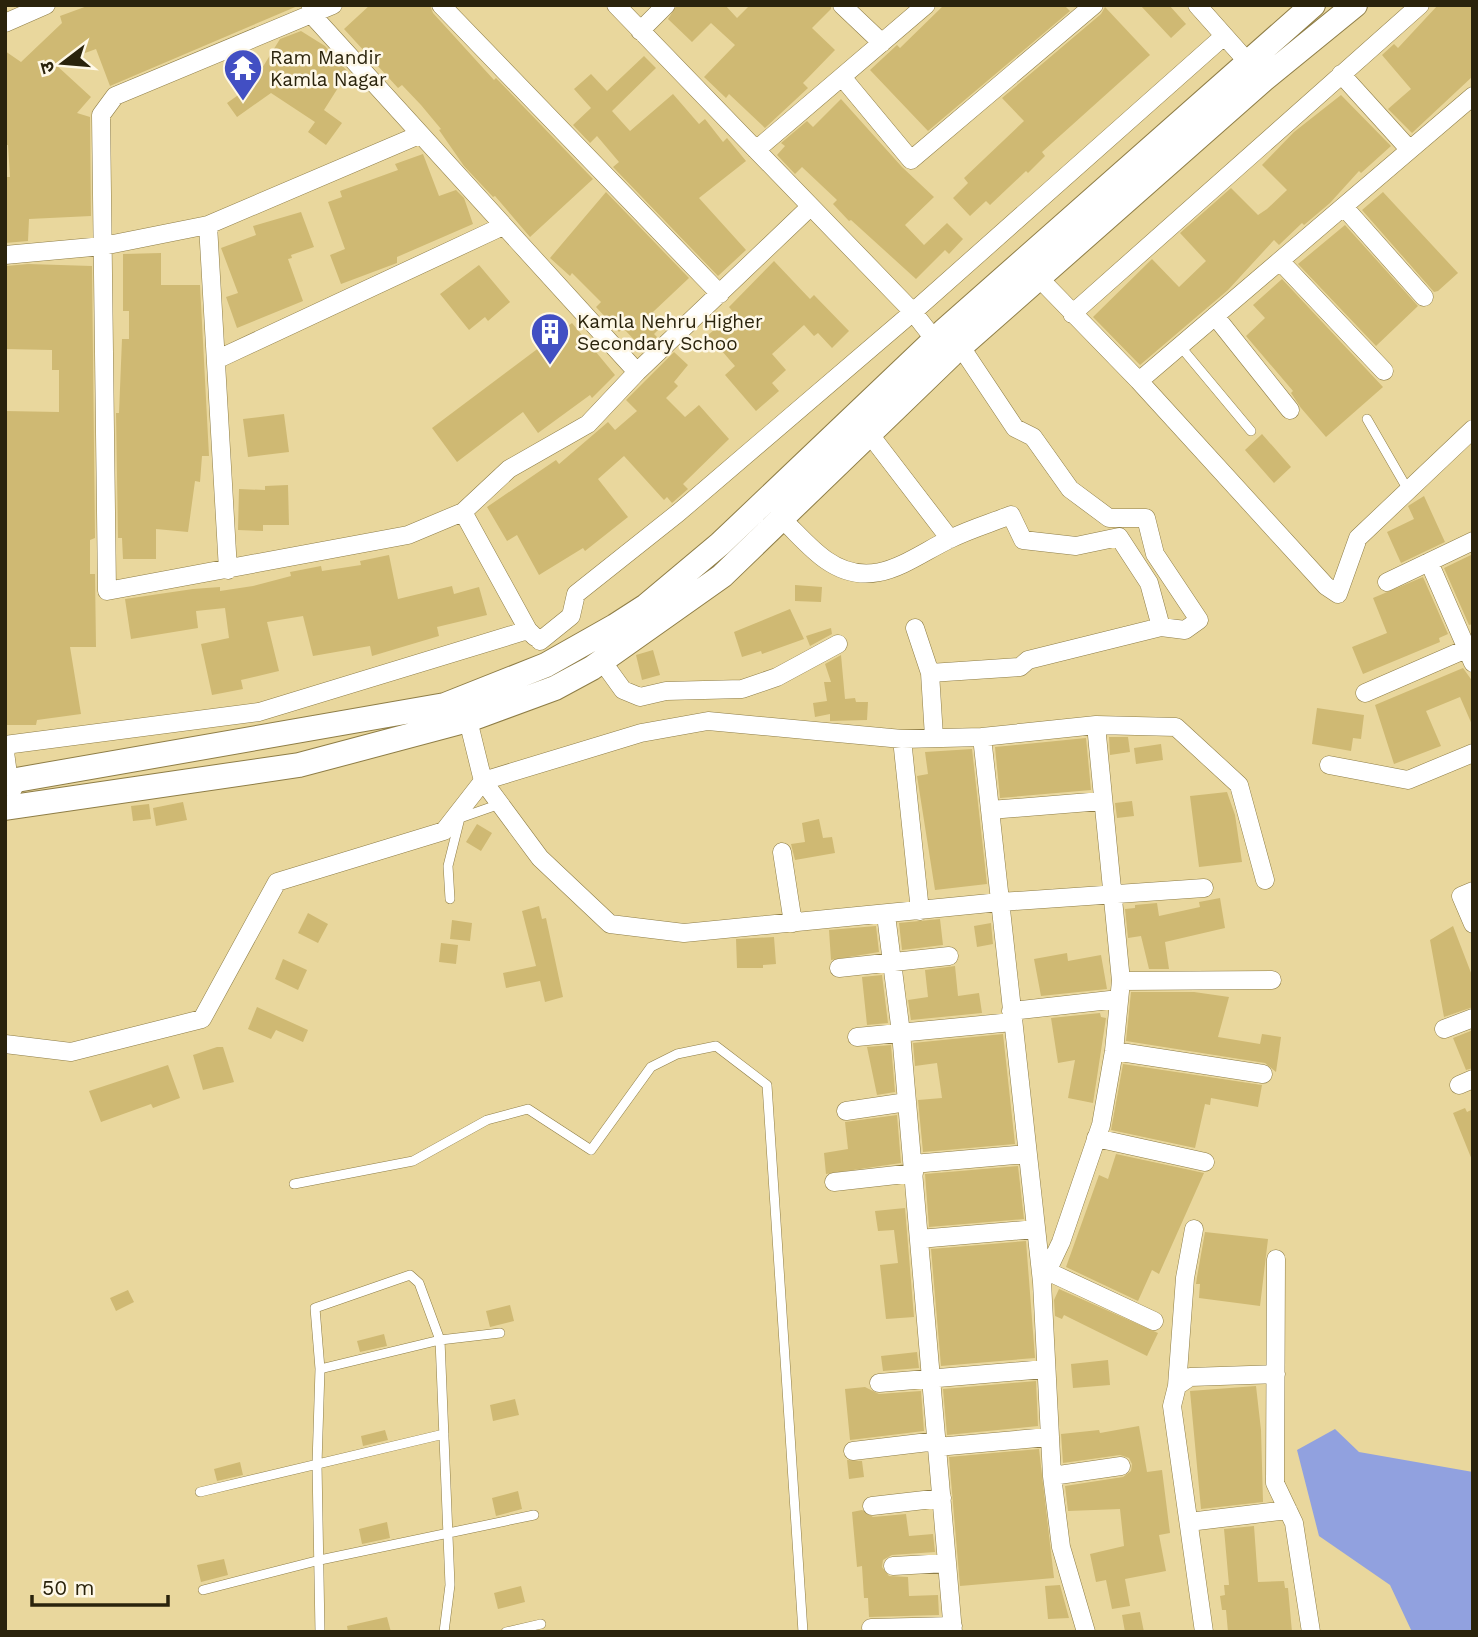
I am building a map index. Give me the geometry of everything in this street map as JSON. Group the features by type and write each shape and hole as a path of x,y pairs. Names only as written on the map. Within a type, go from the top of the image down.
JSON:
{"main road":[{"path":"15,807 299,765 468,720 555,688 602,661 722,576 871,436 948,348 1038,277 1256,71 1313,5"},
{"path":"7,782 445,705 546,665 646,606 676,582 948,348 1256,71 1355,5"}],"street":[{"path":"5,23 46,5"},
{"path":"333,5 312,11 116,96 101,115 107,591 408,535 463,512 509,468 587,424 637,372 809,208"},
{"path":"441,5 720,294"},
{"path":"616,5 809,208 948,348 1015,428 1033,437 1070,489 1109,518 1142,515 1146,518 1155,555 1199,620 1185,630 1161,627 1028,660 1020,667 930,673"},
{"path":"640,31 666,5"},
{"path":"842,5 882,43"},
{"path":"756,150 926,5"},
{"path":"842,77 911,160 1094,5"},
{"path":"1197,5 1256,71"},
{"path":"1072,314 1420,5"},
{"path":"312,11 419,135 637,372"},
{"path":"5,745 259,712 534,636 571,616 576,594 678,513 913,312 1224,36"},
{"path":"1341,74 1409,149"},
{"path":"1139,381 1473,96"},
{"path":"5,255 103,246 208,225 419,135"},
{"path":"1344,207 1424,297"},
{"path":"208,225 228,570"},
{"path":"216,360 503,226"},
{"path":"1280,261 1384,371"},
{"path":"1038,277 1139,381 1326,586 1338,594 1358,538 1473,429"},
{"path":"1215,316 1290,410"},
{"path":"871,436 950,539"},
{"path":"463,512 534,636 546,665"},
{"path":"782,519 827,561 857,571 893,570 950,539 1011,515 1023,540 1076,546 1119,537 1149,583 1161,627"},
{"path":"1387,582 1473,541"},
{"path":"1365,693 1471,653 1429,562"},
{"path":"915,628 930,673 934,737"},
{"path":"602,661 623,690 640,697 666,691 742,689 777,677 838,644"},
{"path":"468,720 483,781 540,858 610,924 684,933 1000,902 1204,888"},
{"path":"5,1044 71,1052 202,1018 277,882 444,831 483,781 640,733 708,721 902,739 982,737 1096,726 1176,727 1239,785 1265,880"},
{"path":"1044,1276 1061,1242 1096,1138 1114,1051 1120,990 1096,726"},
{"path":"982,737 1035,1229 1044,1276 1045,1369 1052,1476 1061,1547 1086,1632"},
{"path":"902,739 920,911"},
{"path":"5,752 7,782 15,807"},
{"path":"1329,765 1408,780 1473,754"},
{"path":"990,810 1102,802"},
{"path":"782,852 793,923"},
{"path":"1473,891 1461,896 1473,924"},
{"path":"871,1628 953,1629 901,1032 887,915"},
{"path":"839,968 950,956"},
{"path":"857,1037 1012,1017 1120,990 1272,980"},
{"path":"1444,1029 1473,1018"},
{"path":"1114,1051 1263,1074"},
{"path":"846,1111 907,1102"},
{"path":"1096,1138 1205,1162"},
{"path":"835,1182 1027,1154"},
{"path":"1194,1228 1185,1278 1177,1386 1172,1406 1204,1632"},
{"path":"919,1240 1035,1229"},
{"path":"1276,1259 1275,1483 1294,1523 1311,1632"},
{"path":"1044,1276 1154,1321"},
{"path":"879,1382 1045,1369"},
{"path":"1177,1386 1190,1377 1276,1374"},
{"path":"853,1451 1048,1437"},
{"path":"1052,1476 1121,1466"},
{"path":"872,1506 942,1498"},
{"path":"1189,1522 1289,1510"},
{"path":"893,1566 947,1563"}],"lane":[{"path":"1180,346 1251,431"},
{"path":"1367,419 1408,490"},
{"path":"450,899 448,866 460,818 500,804"},
{"path":"294,1184 412,1161 487,1120 528,1109 591,1150 651,1067 677,1054 716,1046 767,1085 803,1632"},
{"path":"320,1632 317,1464 320,1369 315,1308 411,1275 419,1283 440,1340 450,1586 444,1632"},
{"path":"320,1369 440,1340 500,1333"},
{"path":"200,1492 444,1434"},
{"path":"203,1590 320,1560 534,1514"},
{"path":"506,1632 541,1624"}],"water":[{"path":"1335,1429 1359,1452 1473,1472 1473,1632 1412,1632 1390,1585 1319,1536 1297,1450"}],"building":[{"path":"90,5 300,5 110,86 96,49 55,64 91,97 77,113 90,117 91,216 29,219 28,241 5,243 5,177 10,177 8,145 5,145 5,51 21,62 62,23 60,16"},
{"path":"370,5 430,5 433,13 494,80 496,78 593,179 530,237 495,196 493,197 464,166 439,130 441,129 421,105 402,85 398,88 344,29"},
{"path":"677,5 725,5 737,18 750,5 831,5 831,9 812,28 835,50 803,83 808,88 765,128 729,94 726,98 704,77 735,45 711,23 692,42 668,19"},
{"path":"944,5 1064,5 1070,11 928,131 870,70 897,45 900,48"},
{"path":"1140,5 1169,5 1186,24 1171,38"},
{"path":"1438,5 1473,5 1473,76 1412,133 1388,109 1411,89 1382,55 1394,44 1398,48"},
{"path":"1105,7 1150,55 1042,152 1045,156 1028,173 1026,171 990,205 986,201 970,216 953,198 968,183 964,178 1024,121 1002,98 1101,14"},
{"path":"301,31 325,46 348,72 324,110 342,123 326,145 308,132 315,122 271,93 237,117 227,103 251,86 280,39"},
{"path":"644,56 656,68 612,111 630,131 673,94 699,124 705,119 723,142 727,138 746,161 699,198 746,250 718,276 613,167 619,162 597,136 590,143 573,125 591,108 574,89 591,74 607,91"},
{"path":"1341,95 1391,146 1361,173 1359,171 1330,203 1304,225 1302,223 1279,245 1274,240 1228,290 1140,365 1093,317 1152,259 1179,287 1206,261 1180,233 1231,188 1258,215 1267,209 1287,190 1262,165 1294,132"},
{"path":"841,99 902,167 934,197 905,225 924,245 947,223 963,239 949,254 945,250 916,279 849,221 833,204 837,200 802,167 795,174 777,155 785,146 781,143 807,121 813,127"},
{"path":"423,154 439,196 456,190 464,198 473,224 397,257 397,263 341,284 330,255 345,249 328,202 342,197 340,191 398,170 395,164"},
{"path":"606,192 689,278 653,312 664,324 654,334 657,337 644,350 623,328 619,332 596,307 601,302 572,273 570,276 550,258"},
{"path":"1383,192 1458,273 1438,291 1434,292 1362,210"},
{"path":"301,212 314,247 291,255 292,258 288,259 303,301 237,328 226,297 238,293 221,248 256,235 253,226"},
{"path":"1345,225 1418,306 1376,346 1298,264"},
{"path":"161,253 161,285 200,285 209,456 202,456 200,482 195,481 188,532 156,529 156,559 123,559 122,538 118,538 116,413 119,413 122,339 129,339 129,311 123,311 123,254"},
{"path":"774,261 810,299 814,295 849,331 832,348 818,333 814,336 804,325 772,354 786,370 772,383 779,391 756,411 725,375 735,366 708,335 734,313 729,307"},
{"path":"479,265 510,302 488,321 485,317 469,330 440,294"},
{"path":"6,266 92,266 95,538 90,540 90,574 95,574 96,647 70,647 81,714 37,720 36,725 5,725 5,411 59,412 59,370 52,370 52,350 5,349"},
{"path":"1282,279 1383,387 1326,437 1301,408 1291,393 1293,391 1246,336 1265,318 1253,305"},
{"path":"572,323 615,375 592,398 590,395 538,433 523,412 457,462 432,428"},
{"path":"674,352 688,365 674,382 678,386 666,398 685,417 699,405 729,439 683,484 688,489 672,503 667,497 664,500 624,456 598,479 628,517 585,551 583,548 539,575 517,535 507,541 487,507 556,460 559,464 608,422 615,430 637,411 626,400"},
{"path":"284,414 289,452 248,457 243,419"},
{"path":"1262,434 1291,467 1274,483 1245,450"},
{"path":"288,485 289,525 263,525 263,531 238,530 239,489 265,490 265,486"},
{"path":"1424,496 1445,542 1401,563 1387,532 1414,519 1408,506"},
{"path":"1473,554 1473,624 1469,625 1444,568"},
{"path":"389,555 398,599 452,586 454,594 479,587 487,615 437,627 439,636 372,656 370,646 313,656 303,616 267,622 279,671 241,680 243,689 212,695 201,644 229,638 225,608 196,611 198,628 131,639 125,599 193,589 220,587 220,591 253,586 291,576 290,572 321,566 322,571 361,565 360,561"},
{"path":"1423,577 1448,634 1439,638 1440,642 1363,674 1352,647 1387,633 1373,598"},
{"path":"795,585 822,587 821,602 795,601"},
{"path":"790,609 804,639 762,654 761,651 742,657 734,632"},
{"path":"831,628 832,634 810,646 806,636"},
{"path":"653,650 660,675 642,680 636,655"},
{"path":"841,655 845,699 855,698 856,702 868,702 867,720 830,721 830,714 815,717 813,703 827,701 824,682 831,682 825,664"},
{"path":"1463,668 1473,682 1473,727 1460,697 1426,711 1441,746 1394,764 1375,705"},
{"path":"1317,708 1364,715 1361,739 1353,738 1351,751 1312,744"},
{"path":"1109,737 1128,737 1130,752 1110,755"},
{"path":"1086,738 1091,790 1000,798 995,747"},
{"path":"1161,744 1163,760 1136,764 1134,748"},
{"path":"972,749 987,884 935,890 917,776 928,774 925,752"},
{"path":"1227,792 1235,815 1242,862 1199,867 1190,796"},
{"path":"1132,801 1134,816 1117,818 1115,803"},
{"path":"183,802 187,820 156,826 153,808"},
{"path":"149,804 151,819 133,821 131,806"},
{"path":"819,819 823,838 832,837 835,853 795,860 791,844 805,842 802,823"},
{"path":"477,824 492,833 481,851 466,842"},
{"path":"1220,898 1225,928 1165,942 1169,969 1149,969 1141,936 1128,938 1125,909 1157,903 1159,916 1200,907 1199,902"},
{"path":"539,906 542,919 546,918 563,997 545,1002 540,981 506,988 503,973 536,966 522,911"},
{"path":"308,913 328,924 318,943 298,933"},
{"path":"940,919 943,945 902,950 899,923"},
{"path":"452,920 472,923 470,941 450,939"},
{"path":"991,923 993,944 977,947 974,926"},
{"path":"876,926 879,952 831,960 829,930"},
{"path":"1453,926 1473,978 1473,1007 1444,1017 1430,940"},
{"path":"774,937 776,964 763,965 763,968 737,968 736,939"},
{"path":"441,943 458,945 456,964 439,962"},
{"path":"1067,953 1068,961 1101,955 1107,989 1041,996 1034,959"},
{"path":"283,959 307,970 298,990 275,979"},
{"path":"955,966 958,996 979,993 982,1013 911,1020 908,1000 928,997 925,970"},
{"path":"882,975 888,1023 867,1025 862,977"},
{"path":"1131,992 1194,992 1229,997 1218,1037 1260,1044 1262,1034 1281,1037 1276,1072 1265,1063 1126,1041"},
{"path":"257,1007 308,1030 303,1042 276,1030 271,1039 248,1029"},
{"path":"1100,1013 1101,1017 1106,1018 1093,1103 1068,1098 1075,1060 1058,1063 1051,1018"},
{"path":"1473,1030 1473,1068 1466,1070 1453,1038"},
{"path":"1003,1034 1015,1144 923,1152 918,1100 942,1098 937,1063 915,1066 913,1043"},
{"path":"891,1045 895,1092 877,1095 867,1047"},
{"path":"223,1047 234,1082 203,1090 193,1055"},
{"path":"1123,1064 1262,1085 1258,1107 1211,1098 1210,1105 1205,1104 1195,1148 1111,1130"},
{"path":"168,1065 180,1098 153,1108 151,1104 101,1122 89,1091"},
{"path":"1465,1108 1467,1112 1473,1109 1472,1160 1453,1113"},
{"path":"897,1115 901,1163 826,1174 824,1153 848,1149 845,1122"},
{"path":"1116,1154 1204,1173 1159,1274 1152,1270 1138,1301 1066,1267 1099,1175 1108,1179"},
{"path":"1018,1166 1024,1219 929,1227 925,1174"},
{"path":"905,1208 914,1317 886,1319 880,1265 898,1263 894,1230 878,1231 875,1211"},
{"path":"1205,1232 1268,1239 1260,1306 1199,1298 1200,1284 1196,1284"},
{"path":"1026,1241 1035,1358 941,1366 931,1249"},
{"path":"1059,1289 1158,1333 1147,1356 1064,1315 1062,1319 1055,1316 1054,1300"},
{"path":"128,1290 134,1302 116,1311 110,1298"},
{"path":"510,1305 514,1321 490,1327 486,1311"},
{"path":"384,1334 387,1346 360,1352 357,1341"},
{"path":"917,1352 919,1368 883,1371 881,1356"},
{"path":"1108,1360 1110,1385 1073,1388 1071,1364"},
{"path":"1036,1381 1038,1426 947,1435 943,1389"},
{"path":"1256,1386 1261,1430 1263,1502 1201,1509 1190,1391"},
{"path":"865,1387 879,1394 921,1391 924,1431 850,1440 845,1389"},
{"path":"515,1399 519,1415 493,1421 490,1405"},
{"path":"1139,1426 1147,1472 1162,1470 1170,1533 1159,1535 1166,1571 1125,1579 1130,1606 1112,1609 1106,1580 1096,1582 1090,1554 1124,1546 1120,1509 1068,1511 1065,1486 1123,1477 1131,1471 1132,1464 1129,1458 1120,1455 1063,1463 1061,1434 1099,1430 1100,1433"},
{"path":"385,1430 388,1440 363,1446 361,1436"},
{"path":"1039,1449 1054,1578 960,1586 949,1457"},
{"path":"847,1460 862,1461 864,1477 849,1479"},
{"path":"240,1462 243,1475 217,1481 214,1469"},
{"path":"518,1491 522,1509 496,1516 492,1498"},
{"path":"862,1510 873,1517 906,1514 909,1536 933,1534 935,1552 892,1555 883,1560 882,1567 889,1576 908,1577 909,1596 938,1595 939,1615 869,1617 868,1598 864,1598 862,1566 857,1567 852,1512"},
{"path":"387,1522 390,1538 362,1544 359,1529"},
{"path":"1254,1526 1258,1582 1284,1581 1285,1588 1288,1588 1292,1632 1228,1632 1226,1610 1222,1610 1220,1596 1225,1595 1224,1585 1229,1585 1224,1529"},
{"path":"224,1559 228,1575 201,1582 197,1565"},
{"path":"1060,1585 1069,1618 1048,1619 1045,1586"},
{"path":"521,1586 525,1602 498,1609 494,1593"},
{"path":"1140,1612 1144,1632 1125,1632 1122,1615"},
{"path":"387,1617 391,1632 348,1632 347,1626"}],"place":[{"name":"Ram Mandir Kamla Nagar","path":"243,102"},
{"name":"Kamla Nehru Higher Secondary Schoo","path":"550,366"}]}
